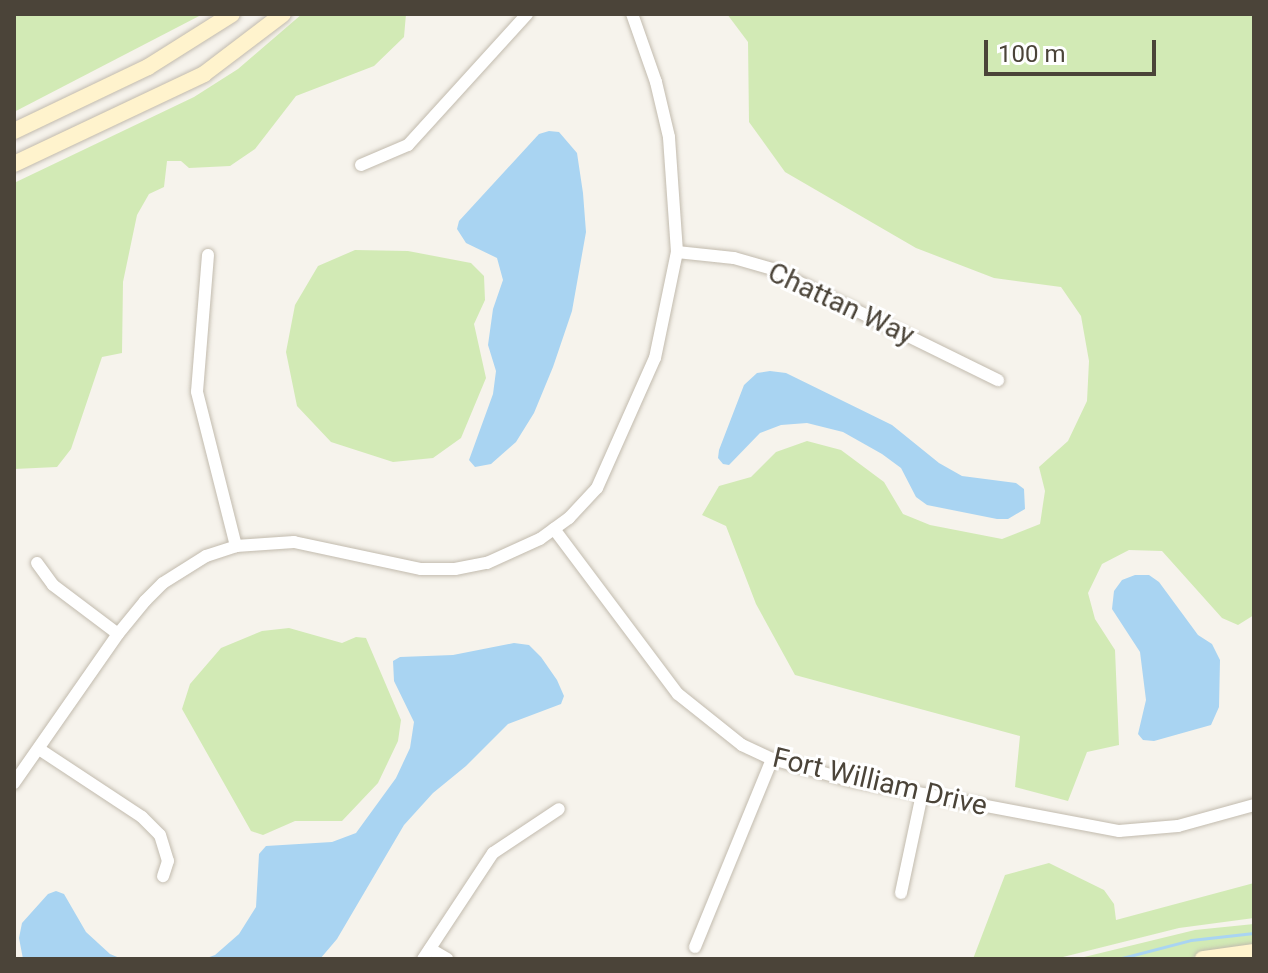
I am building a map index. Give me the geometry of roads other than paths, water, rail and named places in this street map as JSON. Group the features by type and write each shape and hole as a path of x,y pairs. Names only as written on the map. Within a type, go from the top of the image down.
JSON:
{"main road":[{"path":"14,131 148,67 232,14"},
{"path":"14,164 204,74 283,14"},
{"path":"1203,959 1254,952"}],"street":[{"path":"361,165 408,145 527,14"},
{"path":"14,783 118,634 163,583 206,556 236,546 294,542 421,569 455,569 514,553 554,529 597,488 655,358 677,252 669,137 656,82 632,14"},
{"name":"Chattan Way","path":"677,252 734,258 772,269 998,380"},
{"path":"208,255 197,392 236,546"},
{"name":"Fort William Drive","path":"554,529 610,608 678,694 742,745 772,759 807,771 1119,831 1178,826 1254,805"},
{"path":"37,563 53,585 118,634"},
{"path":"39,749 142,817 160,835 168,861 163,876"},
{"path":"695,947 772,759"},
{"path":"901,893 922,794"},
{"path":"447,959 426,954 493,853 559,809"}],"water":[{"path":"559,132 577,153 583,193 586,232 572,311 534,413 516,442 491,464 475,467 469,460 493,394 496,371 488,345 493,309 503,280 497,258 466,243 457,229 459,221 539,134"},
{"path":"757,373 786,373 892,425 939,463 962,476 1016,483 1024,489 1025,509 1008,519 997,519 927,505 916,497 901,468 882,454 843,432 807,423 781,425 760,433 729,465 723,464 718,458 719,450 744,385"},
{"path":"1135,575 1149,575 1159,582 1198,635 1212,644 1220,660 1219,707 1211,725 1154,741 1143,740 1138,734 1146,700 1140,652 1112,609 1114,591 1122,580"},
{"path":"514,643 529,645 541,657 564,696 561,704 508,724 466,766 433,793 404,825 337,939 320,959 204,959 215,955 239,934 256,907 259,854 266,846 332,842 356,833 396,778 410,748 414,722 394,681 393,661 400,657 453,655"},
{"path":"56,891 64,894 86,932 110,954 122,959 23,959 19,938 22,923 48,894"}],"waterway":[{"path":"1118,959 1191,940 1254,933"}]}
